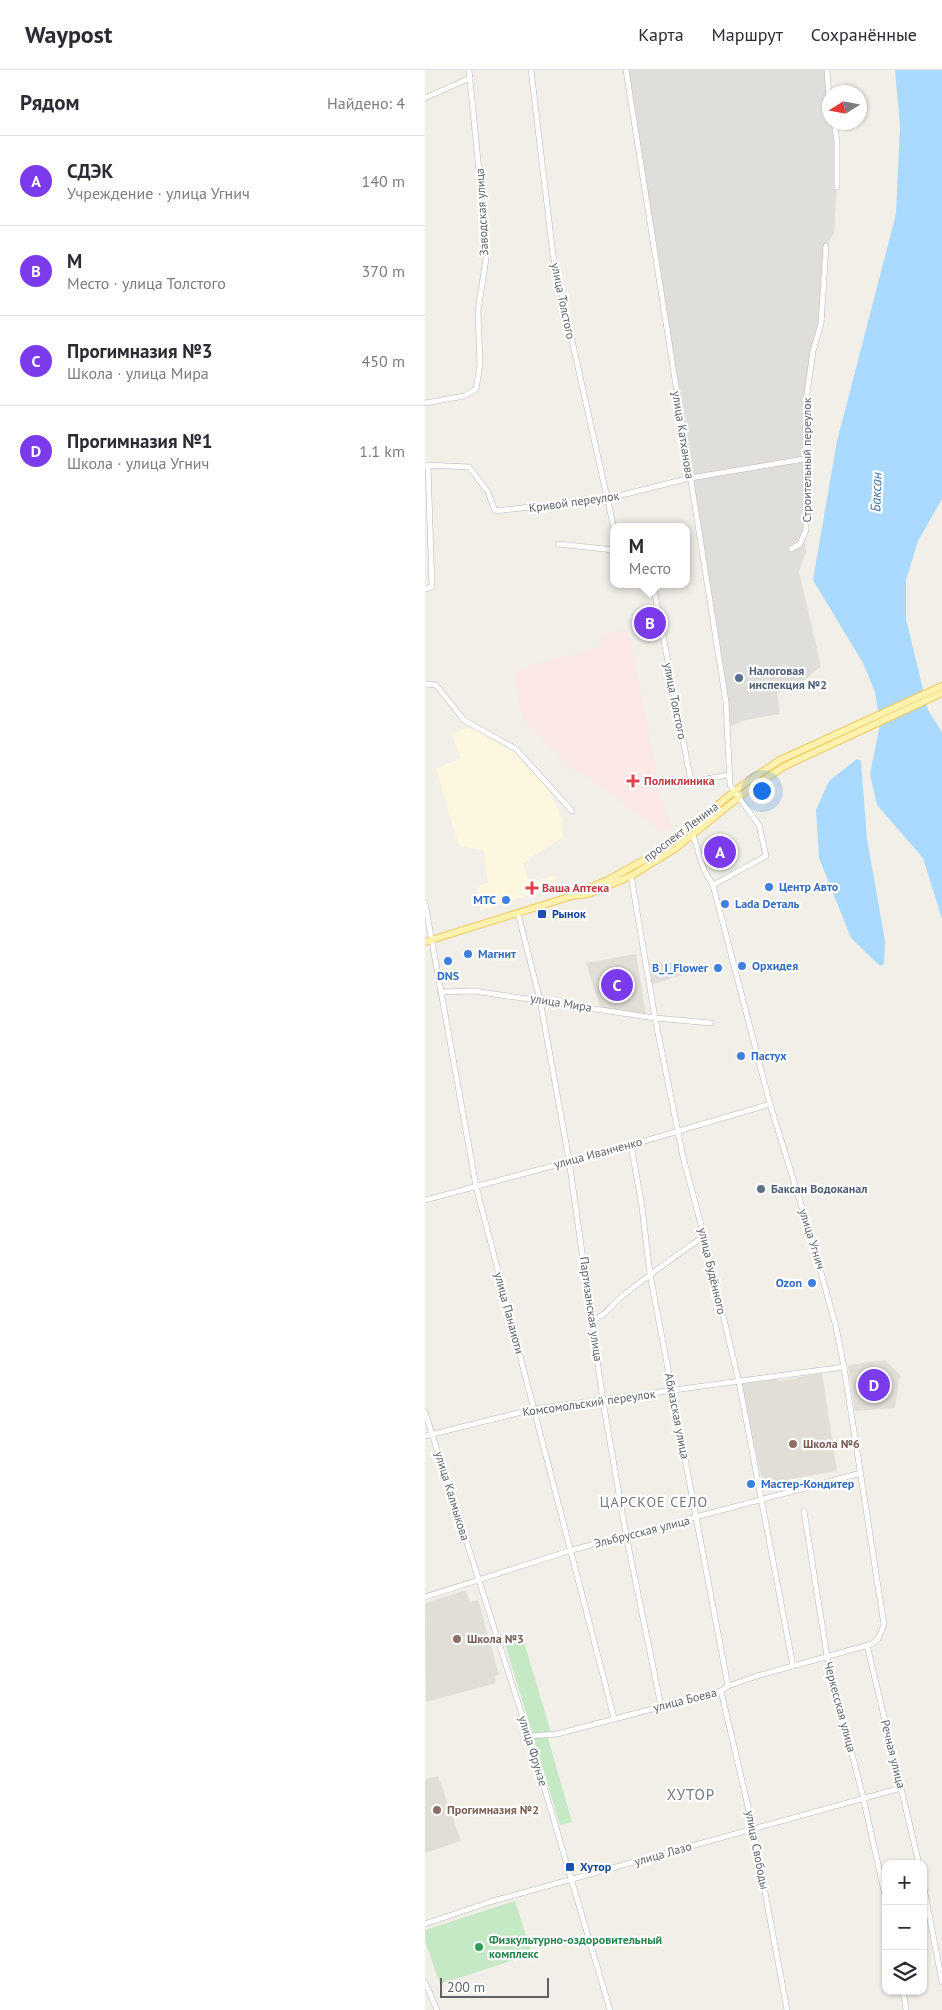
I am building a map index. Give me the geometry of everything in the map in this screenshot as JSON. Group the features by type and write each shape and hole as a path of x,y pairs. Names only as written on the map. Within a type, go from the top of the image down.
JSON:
{"main road":[{"path":"924,693 942,680"},
{"path":"736,795 779,760 942,686"},
{"path":"736,795 794,761 942,693"},
{"path":"927,700 942,699"},
{"name":"проспект Ленина","path":"428,942 573,896 588,894 631,876 693,835 736,795"},
{"name":"проспект Ленина","path":"573,896 577,892 608,880 655,854 736,795"}],"street":[{"name":"Заводская улица","path":"425,403 464,396 476,389 480,366 478,310 487,252 469,70"},
{"name":"улица Толстого","path":"531,70 553,255 612,523"},
{"name":"улица Катханова","path":"626,70 726,702 728,775 736,795 759,825 766,856 713,885"},
{"path":"827,70 828,85"},
{"path":"425,98 470,78"},
{"path":"835,130 837,187"},
{"name":"Строительный переулок","path":"791,548 800,544 806,530 805,407 813,351 821,324 826,246"},
{"name":"Кривой переулок","path":"427,465 469,467 488,492 495,511 606,499 690,478 804,459"},
{"path":"425,589 432,587 427,465"},
{"path":"558,544 610,550"},
{"name":"улица Толстого","path":"654,588 690,776 692,780 696,781 728,775"},
{"path":"425,684 436,685 465,720 516,749 573,811"},
{"name":"улица Угнич","path":"693,835 704,870 713,885 770,1104 827,1290 844,1367 885,1618 882,1632 877,1639 867,1645"},
{"name":"улица Будённого","path":"631,876 655,1018 683,1157 705,1236 739,1382 793,1666"},
{"name":"улица Панаиоти","path":"425,903 428,942 440,992 476,1186 572,1550 614,1718"},
{"name":"Партизанская улица","path":"518,913 539,1000 569,1160 593,1319 603,1401 626,1535 661,1706"},
{"name":"улица Мира","path":"440,992 474,991 655,1018 711,1023"},
{"name":"улица Иванченко","path":"425,1200 569,1160 631,1145 770,1104"},
{"name":"Абхазская улица","path":"631,1145 642,1207 650,1274 728,1686"},
{"path":"593,1319 603,1315 611,1306 650,1274 705,1236"},
{"name":"Комсомольский переулок","path":"425,1436 534,1409 844,1367"},
{"name":"улица Калмыкова","path":"425,1412 478,1580"},
{"name":"Эльбрусская улица","path":"425,1597 572,1550 861,1473"},
{"name":"Черкесская улица","path":"804,1511 827,1656 863,1797 882,1882"},
{"name":"улица Фрунзе","path":"478,1580 529,1736 610,2010"},
{"name":"улица Боева","path":"529,1736 551,1736 721,1691 728,1686 867,1645"},
{"name":"Речная улица","path":"867,1645 918,1860"},
{"name":"улица Свободы","path":"721,1691 753,1828 787,2010"},
{"name":"улица Лазо","path":"425,1924 493,1902 863,1797 901,1788"},
{"path":"927,1904 942,1982"},
{"path":"425,1982 437,2010"},
{"path":"904,1995 906,2010"}],"shaded area":[{"path":"626,70 827,70 828,85 822,85 822,130 834,130 837,187 834,233 826,246 821,324 813,351 805,407 804,538 806,551 799,572 821,666 794,689 777,693 780,714 741,721 727,729 726,702"},
{"path":"628,629 657,775 653,779 672,828 661,832 592,780 573,769 532,729 522,716 515,681 517,672 540,662 579,654 602,645 600,635"},
{"path":"467,728 478,730 525,759 548,788 562,820 563,837 523,863 529,883 555,875 558,885 481,911 476,886 488,883 484,851 459,846 436,769 461,758 452,734"},
{"path":"636,954 646,1014 600,1007 586,963"},
{"path":"680,962 682,975 651,985 649,963"},
{"path":"885,1360 901,1376 895,1408 855,1411 848,1365"},
{"name":"Школа №6","path":"822,1373 837,1471 763,1484 741,1384 777,1379 779,1381"},
{"name":"Школа №3","path":"466,1590 470,1602 478,1600 499,1675 495,1676 496,1683 426,1702 425,1603"},
{"name":"Прогимназия №2","path":"438,1776 461,1841 425,1853 425,1779"}],"green space":[{"path":"521,1632 550,1729 548,1738 572,1822 560,1825 503,1637"},
{"name":"Физкультурно-оздоровительный комплекс","path":"515,1901 532,1954 440,1984 425,1941 425,1930"}],"water":[{"name":"Баксан","path":"895,70 942,70 942,499 918,541 906,580 906,619 928,710 942,732 942,919 923,858 877,805 870,774 880,724 875,692 863,663 813,580 837,441 896,214 900,126"},
{"path":"857,759 861,761 867,839 885,941 884,964 880,966 851,938 819,858 816,810 829,781"}],"place":[{"name":"М","path":"650,623"},
{"name":"Налоговая инспекция №2","path":"739,678"},
{"name":"Поликлиника","path":"633,781"},
{"name":"СДЭК","path":"720,852"},
{"name":"Центр Авто","path":"769,887"},
{"name":"Ваша Аптека","path":"532,888"},
{"name":"МТС","path":"506,900"},
{"name":"Lada Dеталь","path":"725,904"},
{"name":"Рынок","path":"542,914"},
{"name":"Магнит","path":"468,954"},
{"name":"DNS","path":"448,961"},
{"name":"Орхидея","path":"742,966"},
{"name":"B_I_Flower","path":"718,968"},
{"name":"Прогимназия №3","path":"617,985"},
{"name":"Пастух","path":"741,1056"},
{"name":"Баксан Водоканал","path":"761,1189"},
{"name":"Ozon","path":"812,1283"},
{"name":"Прогимназия №1","path":"874,1385"},
{"name":"Школа №6","path":"793,1444"},
{"name":"Мастер-Кондитер","path":"751,1484"},
{"name":"Школа №3","path":"457,1639"},
{"name":"Прогимназия №2","path":"437,1810"},
{"name":"Хутор","path":"570,1867"},
{"name":"Физкультурно-оздоровительный комплекс","path":"479,1947"}],"district":[{"name":"ЦАРСКОЕ СЕЛО","path":"654,1502"},
{"name":"ХУТОР","path":"691,1795"}]}
